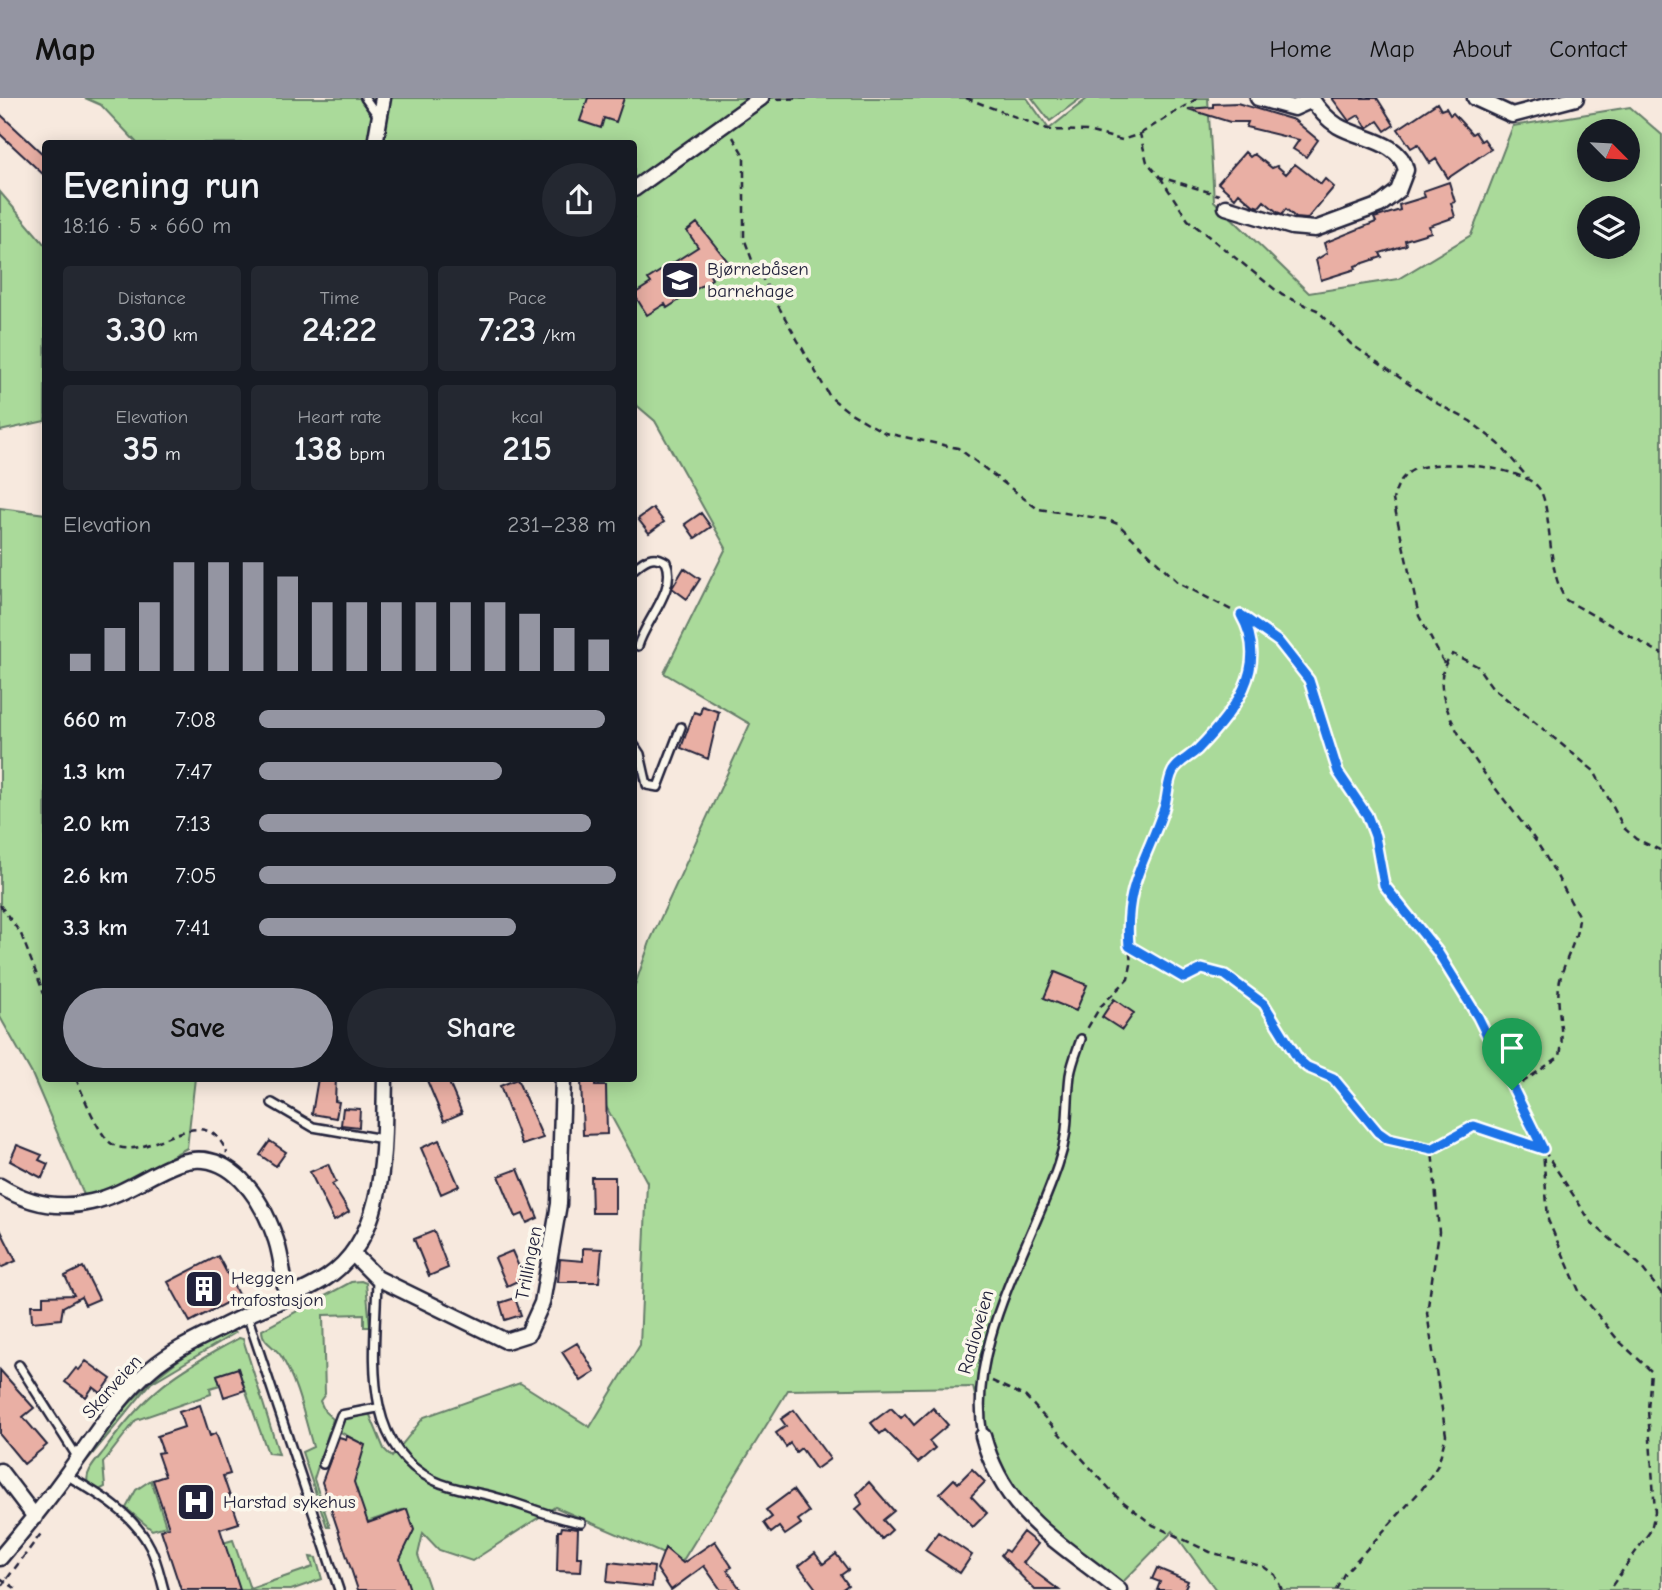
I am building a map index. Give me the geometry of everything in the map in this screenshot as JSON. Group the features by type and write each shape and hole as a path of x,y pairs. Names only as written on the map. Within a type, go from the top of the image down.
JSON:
{"street":[{"path":"376,140 383,98"},
{"path":"637,186 761,98"},
{"path":"1226,206 1305,230 1328,226 1380,205 1398,191 1406,170 1397,153 1339,126 1311,99 1294,108 1258,98"},
{"path":"1475,98 1512,114 1576,98"},
{"name":"Skarveien","path":"0,1558 41,1522 78,1458 116,1407 153,1367 247,1315 328,1276 352,1253 366,1230 377,1199 385,1082"},
{"name":"Trillingen","path":"352,1253 377,1278 506,1341 513,1342 528,1334 542,1303 559,1203 563,1082"},
{"path":"0,1186 39,1204 65,1206 94,1202 180,1163 201,1159 220,1164 237,1175 255,1194 276,1242 287,1297"},
{"name":"Radioveien","path":"983,1436 990,1465 1003,1488 1029,1520 1119,1590"},
{"path":"0,1471 41,1522"}],"lane":[{"path":"365,98 379,117"},
{"path":"637,567 649,558 656,557 666,562 669,574 638,646"},
{"path":"637,750 646,785 658,788 681,727"},
{"name":"Radioveien","path":"983,1436 981,1376 1011,1283 1058,1166 1070,1118 1070,1075 1080,1039"},
{"path":"272,1103 313,1127 383,1139"},
{"path":"377,1278 377,1408 393,1444 421,1474 446,1486 504,1499 551,1517 581,1523"},
{"path":"247,1315 339,1590"},
{"path":"19,1365 78,1458"},
{"path":"323,1464 341,1415 377,1408"},
{"path":"66,1475 123,1512 138,1529 151,1548 164,1590"}],"path":[{"path":"773,98 811,98"},
{"path":"966,98 1050,130 1087,131 1122,140 1140,134 1198,98"},
{"path":"725,122 744,156 744,238 752,260 830,397 849,412 885,433 958,448 1038,509 1105,519 1118,524 1179,583 1241,615 1279,642 1309,680 1338,772 1367,815 1375,836 1384,885 1437,951 1478,1017 1543,1149 1591,1222 1639,1264 1662,1294"},
{"path":"1140,134 1147,162 1188,220 1282,295 1317,310 1351,344 1438,404 1470,421 1499,444 1540,488 1545,501 1551,564 1559,590 1566,600 1662,654"},
{"path":"1160,177 1218,194 1226,206"},
{"path":"1444,663 1419,616 1393,500 1397,485 1414,469 1433,465 1495,468 1530,480"},
{"path":"1080,1039 1100,1007 1128,979 1131,965 1127,920 1130,890 1165,806 1174,768 1195,752 1242,697 1254,650 1251,632 1241,615"},
{"path":"1512,1090 1560,1056 1563,1043 1560,983 1578,930 1579,917 1539,845 1468,749 1446,711 1440,678 1444,663 1453,654 1477,666 1493,687 1594,771 1624,828 1636,839 1662,851"},
{"path":"0,905 21,934 42,989"},
{"path":"1129,946 1184,978 1202,969 1234,980 1264,1004 1298,1059 1307,1067 1333,1078 1378,1132 1388,1139 1432,1149 1474,1126 1543,1149"},
{"path":"78,1082 105,1138 114,1146 127,1148 156,1143 179,1132 199,1129 214,1134 223,1142 237,1175"},
{"path":"1336,1590 1345,1574 1422,1489 1438,1465 1446,1435 1427,1313 1439,1232 1432,1149"},
{"path":"1543,1149 1548,1220 1580,1293 1618,1340 1651,1371 1648,1410 1655,1512 1651,1530 1609,1590"},
{"path":"981,1376 1026,1397 1117,1497 1153,1525 1210,1552 1264,1567 1275,1575 1282,1590"},
{"path":"0,1588 41,1522"},
{"path":"0,1577 18,1590"}],"green space":[{"path":"85,98 1027,98 1049,129 1088,98 1208,98 1214,201 1309,293 1398,279 1471,235 1513,126 1630,107 1662,135 1662,1590 1216,1590 1173,1531 1118,1587 996,1482 973,1387 788,1390 682,1562 555,1507 472,1561 439,1550 423,1533 418,1555 430,1590 409,1590 398,1559 408,1517 402,1510 367,1522 353,1482 364,1445 337,1430 343,1419 367,1413 384,1449 392,1457 424,1417 520,1383 590,1427 640,1345 647,1182 597,1090 600,1082 637,1082 637,979 651,939 750,724 664,673 726,548 655,421 637,406 637,140 134,140 101,105"},
{"path":"1032,98 1081,98 1050,121"},
{"path":"0,192 42,241 42,422 0,431"},
{"path":"0,508 42,514 42,1082 195,1082 187,1148 87,1202 32,1074 0,1017"},
{"path":"351,1282 366,1283 370,1327 364,1327 364,1314 323,1315 325,1394 320,1401 325,1412 333,1419 314,1479 330,1527 327,1527 302,1452 313,1447 296,1389 281,1356 266,1341 262,1330"},
{"path":"229,1331 235,1333 151,1383 80,1469 114,1421 142,1390 191,1351"},
{"path":"239,1338 243,1339 279,1454 268,1453 238,1369 217,1375 220,1385 210,1388 211,1394 136,1420 103,1463 105,1487 99,1490 88,1483 89,1471 95,1462 148,1398 179,1373"},
{"path":"151,1480 166,1526 152,1530 126,1508 136,1490"},
{"path":"233,1540 250,1589 313,1567 310,1557 316,1558 322,1579 291,1590 239,1590 223,1543"}],"building":[{"path":"588,98 624,98 616,122 604,118 601,128 580,121"},
{"path":"1332,98 1377,98 1394,125 1385,131 1378,121 1367,128 1359,115 1349,121"},
{"path":"1237,103 1294,120 1318,140 1306,157 1293,149 1299,140 1246,127 1248,122 1230,122 1188,109"},
{"path":"1437,103 1441,110 1446,108 1450,115 1453,113 1472,134 1475,132 1481,141 1484,139 1491,149 1448,178 1436,159 1430,163 1418,144 1411,148 1398,129"},
{"path":"0,114 42,153 42,173 0,134"},
{"path":"1245,152 1250,157 1254,154 1272,168 1277,166 1286,174 1295,164 1321,184 1325,179 1334,187 1307,219 1296,218 1286,209 1282,214 1277,212 1264,201 1259,207 1253,205 1239,193 1235,198 1218,183"},
{"path":"1449,182 1455,202 1451,203 1455,217 1429,226 1431,232 1405,240 1406,245 1380,253 1382,257 1321,280 1316,260 1327,253 1324,243 1376,222 1374,218 1400,210 1399,205 1425,197 1423,191"},
{"path":"697,223 729,263 710,275 712,279 667,308 665,304 647,315 637,299 637,292 651,283 648,279 698,247 687,231"},
{"path":"653,508 664,522 649,533 638,519"},
{"path":"701,513 711,527 695,538 685,524"},
{"path":"684,568 700,579 687,599 672,588"},
{"path":"702,706 719,712 708,759 681,748 694,712 700,714"},
{"path":"1055,972 1087,985 1076,1011 1044,998"},
{"path":"1114,999 1134,1013 1122,1030 1102,1017"},
{"path":"317,1082 336,1082 335,1101 339,1102 336,1118 312,1114"},
{"path":"428,1082 449,1082 462,1113 444,1121"},
{"path":"518,1082 543,1138 522,1145 500,1086"},
{"path":"581,1082 595,1082 595,1086 606,1086 607,1134 583,1135"},
{"path":"343,1108 360,1109 359,1127 341,1125"},
{"path":"439,1140 459,1186 441,1194 421,1148"},
{"path":"270,1141 286,1152 276,1166 260,1155"},
{"path":"17,1145 42,1155 39,1160 48,1164 42,1178 10,1161"},
{"path":"328,1164 336,1182 332,1184 349,1212 334,1221 310,1172"},
{"path":"518,1169 538,1218 527,1223 523,1214 516,1217 499,1176"},
{"path":"591,1177 615,1177 615,1213 592,1213"},
{"path":"0,1229 16,1261 0,1268"},
{"path":"434,1231 448,1268 429,1276 414,1239"},
{"path":"583,1248 602,1249 599,1282 558,1282 560,1259 583,1261"},
{"path":"512,1251 524,1278 507,1286 495,1258"},
{"name":"Heggen trafostasjon","path":"218,1256 239,1296 190,1322 168,1282"},
{"path":"83,1267 99,1299 85,1305 81,1297 63,1307 61,1319 32,1322 31,1305 43,1305 43,1296 74,1295 65,1276"},
{"path":"515,1298 521,1315 505,1320 500,1303"},
{"path":"577,1343 595,1372 581,1381 562,1352"},
{"path":"86,1361 111,1379 101,1393 93,1387 86,1397 65,1382 76,1368 79,1370"},
{"path":"238,1368 245,1390 224,1397 217,1375"},
{"path":"0,1370 34,1408 23,1417 47,1445 24,1464 0,1435"},
{"name":"Harstad sykehus","path":"200,1405 210,1436 216,1433 230,1474 223,1476 239,1523 220,1529 240,1590 181,1590 161,1530 169,1527 153,1480 165,1476 157,1453 163,1452 157,1436 184,1427 179,1412"},
{"path":"891,1408 901,1418 905,1414 914,1425 933,1408 948,1425 929,1441 935,1448 918,1463 885,1430 880,1434 871,1423"},
{"path":"794,1410 830,1459 816,1469 801,1448 796,1452 790,1443 786,1447 776,1433 786,1426 781,1419"},
{"path":"347,1436 365,1445 354,1482 368,1523 407,1509 414,1530 400,1559 410,1590 358,1590 322,1482 339,1437 346,1439"},
{"path":"972,1469 985,1482 971,1496 987,1513 973,1527 940,1493 954,1479 958,1483"},
{"path":"869,1482 894,1511 883,1520 892,1530 882,1539 856,1509 862,1504 857,1494"},
{"path":"793,1490 809,1512 798,1520 801,1524 785,1535 779,1527 771,1533 764,1523 772,1517 766,1510"},
{"path":"562,1527 578,1529 577,1557 582,1557 581,1572 557,1571 558,1531 561,1531"},
{"path":"938,1532 972,1555 960,1573 925,1550"},
{"path":"1023,1532 1038,1544 1023,1563 1059,1590 1035,1590 1001,1555 1005,1550 1008,1552"},
{"path":"715,1541 732,1567 727,1570 741,1590 721,1590 704,1566 671,1590 657,1569 665,1548 683,1563"},
{"path":"815,1553 823,1564 836,1554 848,1570 841,1575 848,1585 841,1590 817,1590 799,1566"},
{"path":"609,1562 654,1567 652,1587 607,1582"},
{"path":"1157,1568 1188,1581 1184,1590 1157,1590 1160,1582 1152,1579"}],"place":[{"name":"Bjørnebåsen barnehage","path":"680,280"},
{"name":"Heggen trafostasjon","path":"204,1289"},
{"name":"Harstad sykehus","path":"196,1502"}],"route":[{"path":"1241,615 1279,642 1309,680 1338,772 1367,815 1375,836 1384,885 1437,951 1478,1017 1512,1090 1543,1149 1474,1126 1432,1149 1388,1139 1378,1132 1333,1078 1307,1067 1298,1059 1264,1004 1251,992 1225,975 1202,969 1184,978 1175,975 1129,946 1127,920 1130,890 1165,806 1174,768 1195,752 1242,697 1254,650 1251,632 1241,615"}]}
